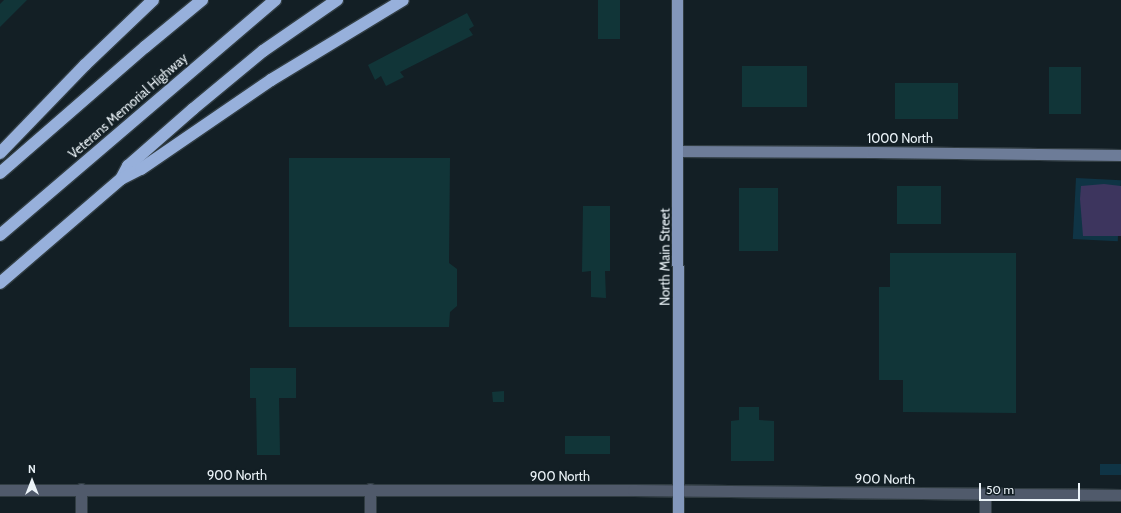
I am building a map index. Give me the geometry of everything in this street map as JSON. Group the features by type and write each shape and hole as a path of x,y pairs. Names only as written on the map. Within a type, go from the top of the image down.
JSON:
{"highway":[{"path":"0,153 85,64 142,0"},
{"path":"85,64 153,0"},
{"path":"0,173 145,47 202,0"},
{"name":"Veterans Memorial Highway","path":"0,235 275,0"},
{"path":"121,179 128,166 193,109 263,51 338,0"},
{"path":"0,283 121,179 142,169 271,80 403,0"}],"main road":[{"name":"North Main Street","path":"677,0 678,513"},
{"name":"1000 North","path":"678,152 873,152 1121,155"}],"street":[{"path":"81,489 82,513"},
{"name":"900 North","path":"0,490 370,489 1121,496"},
{"path":"370,489 370,513"},
{"path":"985,494 985,513"}],"shaded area":[{"path":"1076,178 1121,180 1118,241 1073,239"},
{"path":"1104,184 1121,186 1121,236 1083,236 1080,199 1081,186"},
{"path":"1100,464 1121,464 1121,475 1100,475"}],"building":[{"path":"4,0 27,0 0,27 0,4"},
{"path":"598,0 620,0 620,39 598,39"},
{"path":"467,13 474,26 469,29 473,35 400,72 404,77 386,86 381,76 375,80 368,65"},
{"path":"742,66 807,66 807,107 742,107"},
{"path":"1049,67 1081,67 1081,114 1049,114"},
{"path":"895,83 958,83 958,119 895,119"},
{"path":"289,158 450,158 449,263 457,269 457,306 450,312 449,327 289,327"},
{"path":"897,186 941,186 941,224 897,224"},
{"path":"739,188 778,188 778,251 739,251"},
{"path":"583,206 610,206 610,271 605,271 606,298 591,297 591,271 582,272"},
{"path":"890,253 1016,253 1016,413 903,412 903,380 879,380 879,287 890,287"},
{"path":"250,368 296,368 296,398 279,398 280,455 257,455 256,398 250,398"},
{"path":"504,391 504,402 493,402 492,392"},
{"path":"739,407 759,407 759,420 774,421 774,461 731,461 731,421 739,420"},
{"path":"565,436 610,436 610,454 565,454"}]}
